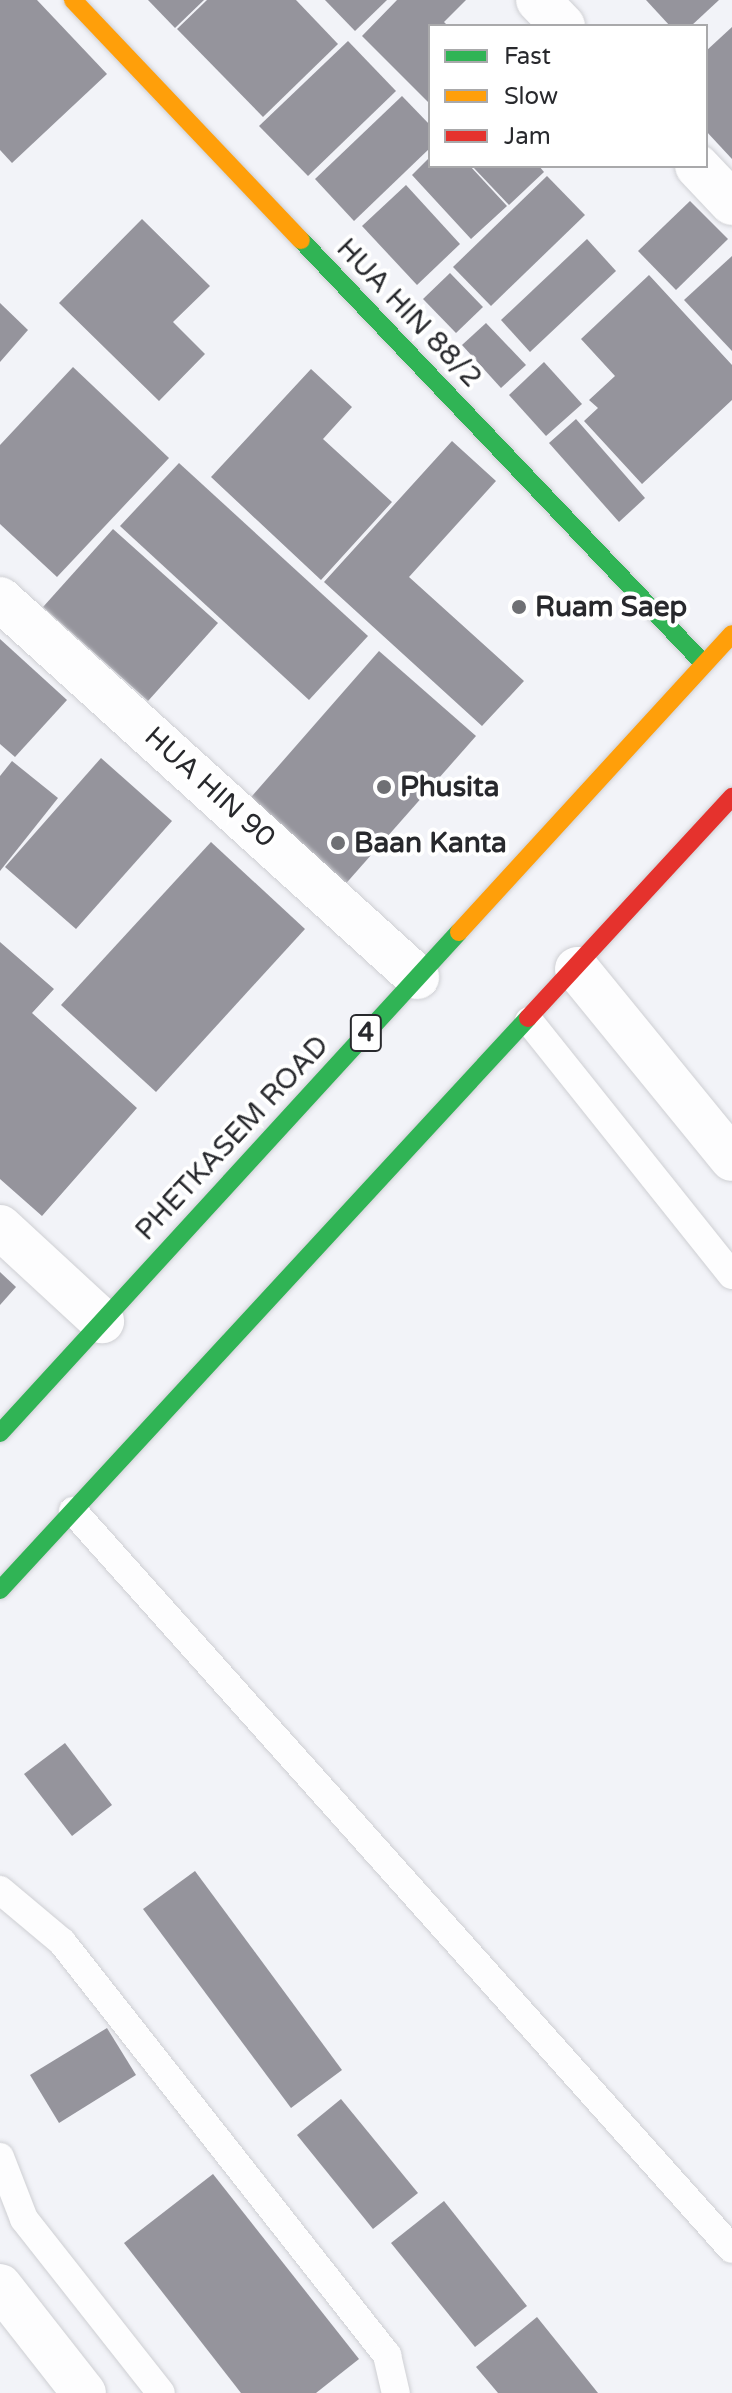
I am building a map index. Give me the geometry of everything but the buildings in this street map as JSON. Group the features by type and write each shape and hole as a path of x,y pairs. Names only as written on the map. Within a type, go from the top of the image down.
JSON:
{"main road":[{"name":"HUA HIN 88/2","path":"73,0 704,664"},
{"name":"PHETKASEM ROAD","path":"0,1433 732,634"},
{"path":"0,1590 577,969 732,797"}],"street":[{"path":"538,0 561,24"},
{"path":"699,168 732,203"},
{"name":"HUA HIN 90","path":"0,599 417,977"},
{"path":"577,969 732,1159"},
{"path":"0,1227 102,1321"},
{"path":"0,2286 84,2393"}],"lane":[{"path":"529,1021 732,1275"},
{"path":"73,1511 732,2249"},
{"path":"0,1890 72,1954 387,2355 396,2393"},
{"path":"0,2157 24,2219 161,2393"}],"traffic: fast":[{"path":"301,240 704,664"},
{"path":"0,1433 459,932"},
{"path":"0,1590 528,1018"}],"traffic: slow":[{"path":"73,0 301,240"},
{"path":"459,932 732,634"}],"traffic: jam":[{"path":"528,1018 732,797"}],"place":[{"name":"Ruam Saep","path":"519,607"},
{"name":"Phusita","path":"384,787"},
{"name":"Baan Kanta","path":"338,843"}]}
